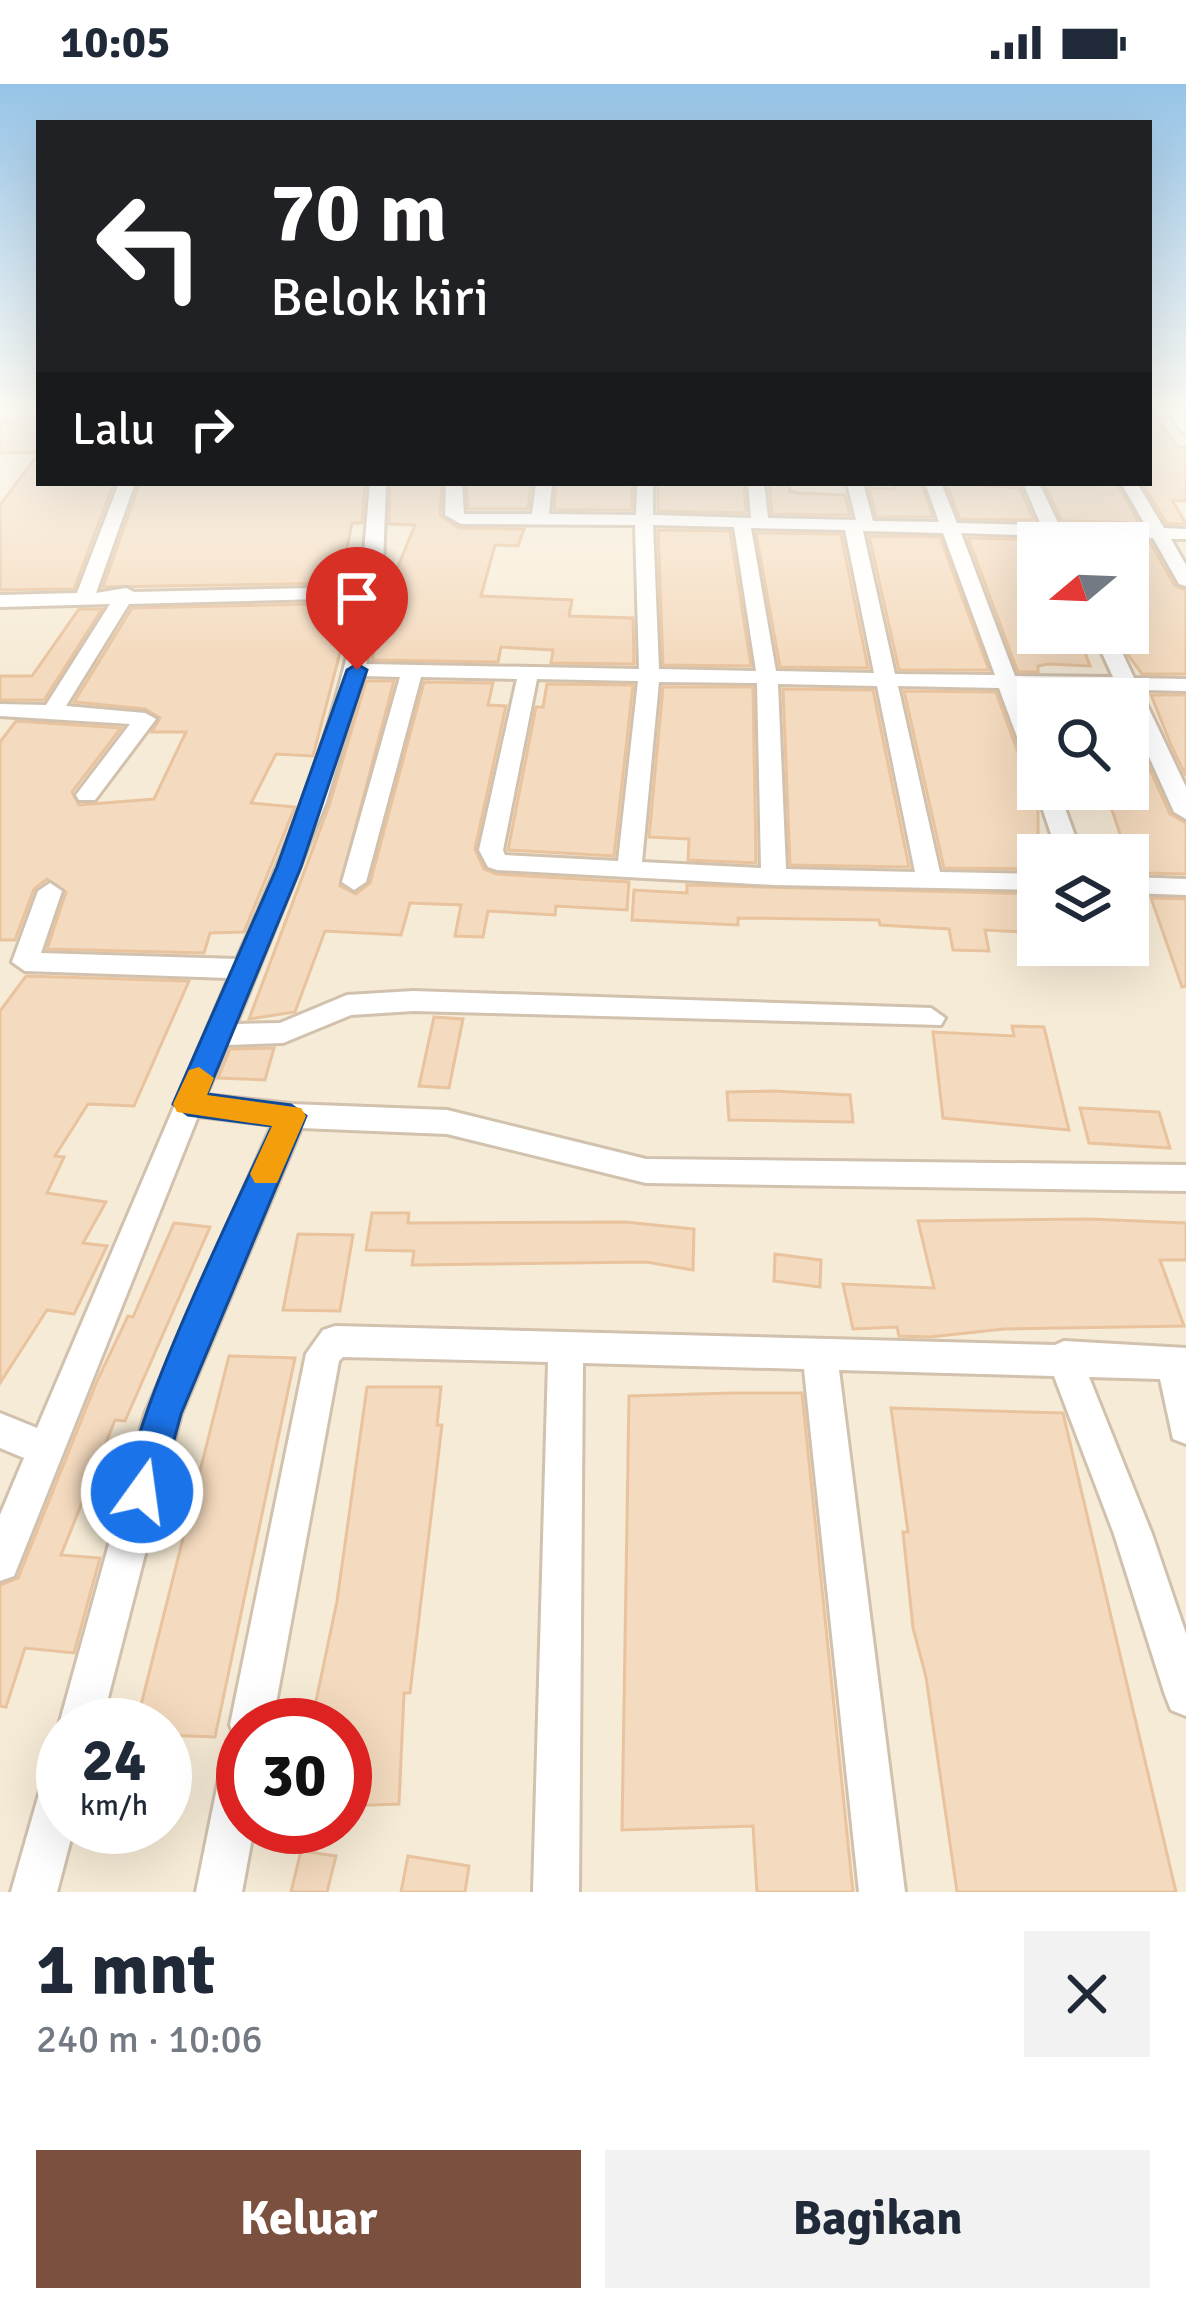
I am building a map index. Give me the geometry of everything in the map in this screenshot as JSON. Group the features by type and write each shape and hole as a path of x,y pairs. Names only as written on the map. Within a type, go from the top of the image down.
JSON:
{"street":[{"path":"86,596 123,493"},
{"path":"0,1562 289,867 359,664 373,592 378,493"},
{"path":"455,493 456,517 860,526 1017,535"},
{"path":"540,520 543,493"},
{"path":"629,870 648,669 645,493"},
{"path":"755,493 751,525 765,671 774,877"},
{"path":"856,493 882,675 929,880"},
{"path":"936,493 1017,705"},
{"path":"1036,493 1048,522"},
{"path":"1135,493 1186,580"},
{"path":"1149,534 1186,534"},
{"path":"0,601 126,594 373,592"},
{"path":"52,711 126,594"},
{"path":"359,664 1066,678"},
{"path":"359,664 412,671 529,674 648,669"},
{"path":"354,882 412,671"},
{"path":"529,674 491,855 506,864 774,877 1017,882"},
{"path":"1138,678 1186,674"},
{"path":"1149,682 1186,686"},
{"path":"0,710 146,719 87,795"},
{"path":"1149,730 1186,812"},
{"path":"1149,886 1186,887"},
{"path":"50,891 25,962 246,969"},
{"path":"218,1035 283,1033 347,1005 396,1001 931,1018"},
{"path":"188,1104 291,1116 447,1122 646,1171 1186,1178"},
{"path":"87,1698 163,1414 291,1116"},
{"path":"256,1698 322,1354 335,1341 353,1337 820,1357 1064,1357 1180,1363 1186,1427"},
{"path":"556,1892 566,1349"},
{"path":"820,1357 882,1892"},
{"path":"1064,1357 1133,1534 1186,1695"},
{"path":"0,1430 46,1450"},
{"path":"34,1892 44,1854"},
{"path":"219,1892 226,1854"}],"shaded area":[{"path":"0,493 1186,493 1186,1892 0,1892"}],"building":[{"path":"9,493 110,493 74,589 0,590 0,505"},
{"path":"136,493 364,493 362,523 352,523 340,583 103,587"},
{"path":"390,493 441,493 440,515 459,528 524,529 518,546 495,545 481,596 572,600 569,616 633,618 634,664 551,663 553,650 501,647 498,662 372,660 385,598 415,525 389,524"},
{"path":"467,493 530,493 528,509 468,509"},
{"path":"555,493 632,493 632,510 554,510"},
{"path":"658,493 745,493 746,513 658,511"},
{"path":"770,493 807,493 845,495 850,515 772,514"},
{"path":"870,493 925,493 933,517 876,517"},
{"path":"950,493 1022,493 1034,520 960,519"},
{"path":"1049,493 1123,493 1138,522 1062,521"},
{"path":"1148,493 1186,493 1186,501 1172,500 1186,524 1167,524"},
{"path":"658,530 730,531 751,666 663,665"},
{"path":"756,533 841,534 868,668 780,667"},
{"path":"869,536 940,537 989,670 899,670"},
{"path":"968,538 1017,539 1017,654 1086,654 1090,666 1048,664 1038,666 1038,672 1018,672"},
{"path":"1150,542 1175,586 1186,590 1186,674 1142,674 1128,655 1149,654"},
{"path":"353,603 313,756 276,754 251,803 295,807 244,932 210,933 204,953 47,949 66,892 47,879 34,889 15,940 0,940 0,742 16,721 121,728 72,792 79,805 154,799 186,732 152,732 160,718 145,709 74,702 132,608"},
{"path":"79,609 102,609 44,700 0,700 0,676 32,676"},
{"path":"366,681 394,681 340,886 356,894 370,883 424,682 493,683 488,705 506,706 475,849 484,869 497,874 629,882 627,910 556,906 555,915 488,911 483,937 455,936 461,905 410,903 401,935 325,931 295,1012 249,1019 330,803"},
{"path":"547,684 633,685 614,856 508,850 536,707 543,707"},
{"path":"663,687 753,687 756,863 688,860 689,839 649,837"},
{"path":"783,689 873,690 909,867 790,865"},
{"path":"904,691 996,692 1017,750 1017,810 1038,810 1038,834 1017,834 1017,869 944,868"},
{"path":"1151,695 1186,695 1186,776 1171,745"},
{"path":"1149,767 1170,814 1186,823 1186,874 1149,873 1149,834 1120,834 1112,810 1149,810"},
{"path":"687,885 1017,893 1017,932 985,930 989,951 953,950 949,929 880,925 879,920 738,918 738,925 632,920 634,890 687,893"},
{"path":"1151,898 1186,899 1186,986 1182,987"},
{"path":"26,976 189,981 134,1106 88,1104 55,1156 64,1157 47,1193 106,1202 83,1243 107,1246 74,1314 47,1310 0,1383 0,1011"},
{"path":"434,1017 463,1019 449,1088 419,1086"},
{"path":"1012,1026 1044,1027 1069,1130 943,1118 933,1032 1014,1036"},
{"path":"274,1048 265,1080 218,1078 230,1049"},
{"path":"727,1092 850,1095 853,1122 729,1120"},
{"path":"1080,1108 1159,1112 1170,1148 1089,1143"},
{"path":"372,1213 409,1213 408,1223 626,1222 694,1229 693,1270 646,1262 412,1265 414,1251 366,1250"},
{"path":"918,1221 1186,1223 1186,1260 1160,1260 1184,1326 1004,1329 930,1337 899,1336 897,1327 853,1329 843,1284 934,1288"},
{"path":"174,1223 210,1227 125,1421 115,1420 61,1555 100,1558 74,1653 25,1648 6,1707 0,1706 0,1585 18,1578 97,1381 128,1316 133,1317"},
{"path":"298,1234 353,1235 340,1311 283,1310"},
{"path":"775,1254 821,1260 820,1287 774,1281"},
{"path":"229,1356 295,1358 223,1698 216,1698 215,1737 192,1736 192,1698 143,1698"},
{"path":"367,1387 441,1387 437,1425 442,1425 410,1693 404,1693 399,1804 372,1805 372,1698 317,1698 337,1601"},
{"path":"802,1393 853,1892 757,1892 753,1826 622,1830 629,1396"},
{"path":"891,1408 1063,1413 1176,1892 957,1892 926,1677 913,1628 903,1532 908,1532"},
{"path":"300,1854 336,1856 327,1892 291,1892"},
{"path":"408,1856 469,1866 465,1892 401,1892"}],"slow traffic":[{"path":"199,1078 188,1104 291,1116 266,1174"}],"route":[{"path":"142,1492 163,1414 291,1116 188,1104 289,867 357,670"}]}
